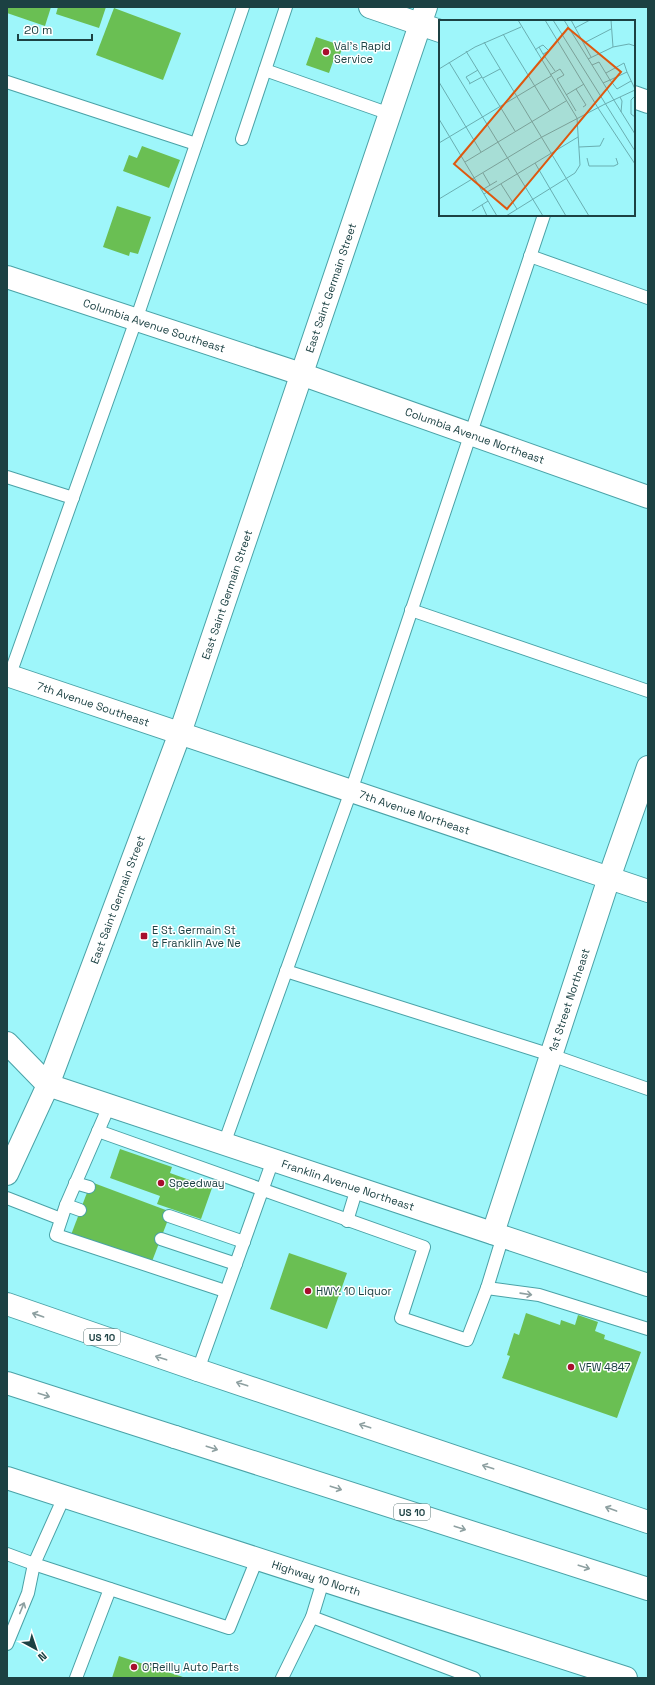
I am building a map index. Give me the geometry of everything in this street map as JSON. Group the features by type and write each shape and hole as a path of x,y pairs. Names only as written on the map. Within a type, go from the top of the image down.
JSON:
{"main road":[{"path":"370,7 429,21"},
{"name":"East Saint Germain Street","path":"7,1174 48,1085 180,733 390,114 429,21"},
{"path":"635,97 648,102"},
{"name":"Columbia Avenue Southeast","path":"7,277 301,374"},
{"name":"Columbia Avenue Northeast","path":"301,374 648,497"},
{"name":"7th Avenue Southeast","path":"8,678 180,733"},
{"name":"7th Avenue Northeast","path":"180,733 648,891"},
{"name":"1st Street Northeast","path":"498,1234 551,1055 609,878 648,767"},
{"path":"7,1043 48,1085"},
{"name":"Franklin Avenue Northeast","path":"48,1085 648,1285"},
{"name":"US 10","path":"7,1304 648,1522"},
{"name":"US 10","path":"7,1383 648,1589"},
{"name":"Highway 10 North","path":"7,1478 626,1678"}],"lane":[{"path":"8,678 136,320 242,7"},
{"path":"242,139 286,7"},
{"path":"265,70 390,114"},
{"path":"7,82 196,144"},
{"path":"224,1144 351,791 544,216"},
{"path":"530,256 648,298"},
{"path":"7,477 73,498"},
{"path":"411,610 648,691"},
{"path":"286,971 551,1055 648,1089"},
{"path":"109,1106 66,1205 56,1235 225,1291"},
{"path":"98,1131 261,1191 424,1247 401,1318 467,1340 487,1288 498,1234"},
{"path":"198,1370 272,1160"},
{"path":"76,1183 89,1187"},
{"path":"347,1220 357,1188"},
{"path":"7,1198 61,1219"},
{"path":"66,1205 80,1210"},
{"path":"169,1216 244,1242"},
{"path":"161,1238 236,1264"},
{"path":"487,1288 539,1295 648,1329"},
{"path":"7,1644 28,1592 34,1564 64,1497"},
{"path":"7,1554 229,1628 257,1559"},
{"path":"282,1678 312,1617 323,1580"},
{"path":"76,1678 110,1589"},
{"path":"312,1617 451,1674 474,1678"}],"building":[{"path":"7,7 51,7 45,26 7,13"},
{"path":"58,7 106,7 99,28 56,14"},
{"path":"114,8 181,33 163,80 96,55"},
{"name":"Val's Rapid Service","path":"316,37 343,46 338,60 334,59 329,73 306,65"},
{"path":"142,146 180,160 169,188 123,171 129,155 137,158"},
{"path":"117,206 151,217 138,254 130,252 129,256 103,247"},
{"name":"Speedway","path":"120,1149 172,1167 170,1173 212,1188 201,1219 157,1204 160,1196 110,1178"},
{"name":"Speedway","path":"91,1182 171,1212 151,1264 71,1235"},
{"name":"HWY. 10 Liquor","path":"289,1253 347,1273 327,1329 270,1309"},
{"name":"VFW 4847","path":"526,1313 560,1325 561,1320 575,1325 578,1315 598,1322 595,1331 605,1335 604,1339 641,1352 617,1418 502,1378 510,1356 507,1355 514,1333 519,1335"},
{"name":"O'Reilly Auto Parts","path":"119,1656 186,1678 112,1678"}],"place":[{"name":"Val's Rapid Service","path":"326,52"},
{"name":"E St. Germain St & Franklin Ave Ne","path":"144,936"},
{"name":"Speedway","path":"161,1183"},
{"name":"HWY. 10 Liquor","path":"308,1291"},
{"name":"VFW 4847","path":"571,1367"},
{"name":"O'Reilly Auto Parts","path":"134,1667"}]}
